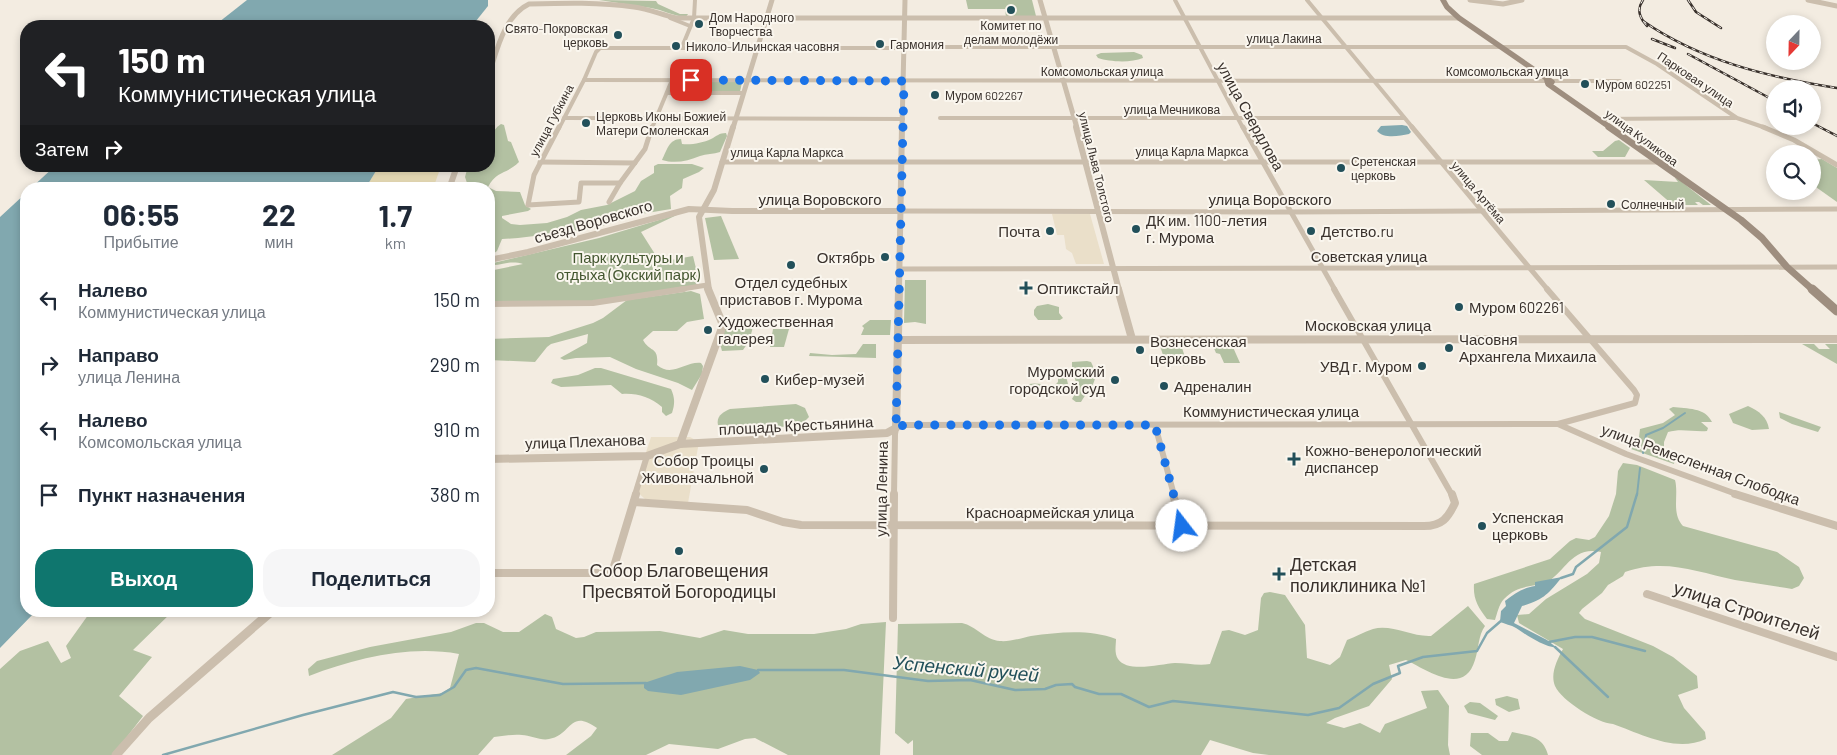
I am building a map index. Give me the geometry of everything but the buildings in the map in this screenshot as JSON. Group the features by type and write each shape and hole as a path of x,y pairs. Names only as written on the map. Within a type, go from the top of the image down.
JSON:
{"main road":[{"name":"улица Куликова","path":"1443,0 1447,7 1459,18 1547,81 1548,84 1660,162 1714,203 1726,209 1762,238 1787,268 1837,311"}],"street":[{"path":"695,0 694,18 682,47 905,48"},
{"path":"680,444 723,324 708,285 699,217 714,190 772,0"},
{"name":"улица Ленина","path":"893,618 901,269 900,211 903,161 906,0"},
{"name":"улица Льва Толстого","path":"1040,0 1074,118 1096,211 1132,339"},
{"name":"улица Свердлова","path":"1175,0 1216,80 1240,119 1261,161 1455,503"},
{"name":"улица Артёма","path":"1307,0 1440,162 1637,395"},
{"path":"1470,0 1503,4 1522,0"},
{"path":"1808,0 1837,6"},
{"path":"495,54 500,38 522,6 529,4 599,4 652,10 690,26"},
{"path":"665,16 694,18 1045,19 1459,18"},
{"name":"улица Губкина","path":"620,183 581,183 579,202 528,205 534,175 584,80 596,52 600,48 682,47"},
{"name":"улица Лакина","path":"941,47 1626,47"},
{"name":"Парковая улица","path":"1626,47 1657,64 1737,118 1752,122 1794,140 1837,165"},
{"name":"Комсомольская улица","path":"584,80 1620,81"},
{"path":"609,202 620,183 645,149 655,119 672,80"},
{"path":"667,93 743,93"},
{"path":"564,118 904,119"},
{"name":"улица Мечникова","path":"940,118 1404,118"},
{"path":"1600,119 1737,118"},
{"path":"540,162 635,163"},
{"name":"улица Карла Маркса","path":"722,162 1660,162"},
{"name":"улица Воровского","path":"703,208 732,211 1290,212 1837,208"},
{"name":"съезд Воровского","path":"495,259 607,232 672,212 703,208"},
{"name":"Советская улица","path":"901,269 1837,267"},
{"path":"495,304 593,303 708,285"},
{"name":"Московская улица","path":"898,340 1837,339"},
{"name":"Коммунистическая улица","path":"896,428 904,425 1558,424 1634,403 1637,395"},
{"name":"улица Ремесленная Слободка","path":"1558,424 1659,466 1837,526"},
{"path":"1155,425 1182,526"},
{"name":"площадь Крестьянина","path":"680,444 866,435 888,433 896,428"},
{"name":"улица Плеханова","path":"495,459 647,456 680,444"},
{"path":"495,572 612,573 647,456"},
{"name":"Красноармейская улица","path":"634,502 747,510 783,522 801,525 894,526 1441,525 1450,515 1455,503"},
{"name":"улица Строителей","path":"1647,594 1837,657"},
{"path":"118,751 149,718 265,617"}],"green space":[{"path":"599,0 656,1 658,4 680,14 688,14 686,17 651,8"},
{"path":"966,0 1032,0 1036,16 1006,17 1005,9 968,9"},
{"path":"1134,52 1142,55 1143,58 1133,61 1114,61 1098,58 1096,55 1101,53"},
{"path":"674,81 742,82 740,92 668,92"},
{"path":"501,124 504,125 508,141 511,142 519,162 498,175 491,182 467,182 465,177 466,172 495,172 496,128"},
{"path":"726,133 727,136 720,152 681,161 662,160 671,143 677,139 681,139 682,144 693,144 704,142"},
{"path":"1619,140 1630,148 1625,157 1598,157 1592,151 1603,151"},
{"path":"1821,159 1837,168 1837,202 1821,191"},
{"path":"658,164 692,164 704,168 683,179 682,188 670,196 671,209 641,214 592,229 502,239 495,252 495,190 520,192 525,205 531,209 502,216 511,224 547,223 567,217 581,210 607,205 635,191 641,181 654,173 654,166"},
{"path":"1675,178 1711,205 1695,202 1698,205 1673,205 1644,180 1678,182"},
{"name":"Парк культуры и отдыха (Окский парк)","path":"679,214 641,232 660,262 693,256 700,285 593,301 495,302 495,270 523,264 513,262 495,265 495,263 599,238"},
{"path":"721,216 739,259 714,260 705,218"},
{"path":"905,280 926,280 926,324 904,323"},
{"path":"691,291 700,294 704,319 687,322 677,331 653,331 643,340 655,352 657,355 657,365 663,369 674,370 690,364 701,363 703,366 702,374 692,390 610,357 564,360 560,358 587,343 588,334 551,344 535,362 495,360 495,339 549,337 593,323 627,300"},
{"path":"1048,304 1059,307 1059,313 1063,318 1060,320 1038,320 1034,315 1034,310 1037,306"},
{"path":"870,320 891,320 890,335 861,335 864,328 862,326"},
{"path":"750,323 753,324 752,331 749,341 743,350 722,351 720,344 725,329"},
{"path":"773,329 789,329 784,347 770,347"},
{"path":"863,344 876,344 876,358 809,356 810,353 832,355 856,354"},
{"path":"1802,344 1814,344 1819,349 1830,349 1825,344 1837,344 1837,364"},
{"path":"1181,345 1188,366 1166,364 1160,346"},
{"path":"1232,345 1240,363 1224,363 1220,354 1216,353 1213,346"},
{"path":"1072,362 1091,362 1094,369 1094,383 1081,402 1076,402 1072,399 1077,385"},
{"path":"595,368 601,368 671,389 674,401 672,413 666,416 662,412 662,407 648,398 633,394 622,394 611,385 561,387 551,383 553,379 578,375"},
{"path":"1054,372 1061,372 1066,376 1068,384 1059,389 1049,391 1030,387 1029,384 1055,385 1058,382 1058,378 1052,374"},
{"path":"796,404 805,408 809,417 796,426 727,430 718,425 719,417 730,409"},
{"path":"1748,406 1762,415 1769,429 1752,430 1733,423 1729,414"},
{"path":"1673,407 1700,411 1709,417 1712,422 1701,422 1708,428 1707,431 1678,430 1668,432 1664,448 1675,457 1674,464 1631,449 1630,445 1639,437 1640,429 1663,423 1675,415 1669,409"},
{"path":"1779,412 1821,427 1818,432 1792,424 1780,418"},
{"path":"1623,463 1637,465 1675,480 1676,510 1679,521 1683,526 1777,552 1799,567 1804,578 1799,586 1792,589 1735,580 1668,566 1640,568 1625,572 1623,576 1608,585 1602,593 1579,613 1585,619 1653,646 1673,657 1697,676 1698,688 1678,695 1684,708 1705,732 1706,739 1695,743 1671,743 1647,737 1598,720 1572,704 1559,692 1553,677 1563,649 1519,623 1517,615 1529,614 1546,599 1587,574 1599,563 1601,552 1591,551 1582,553 1546,582 1524,587 1509,594 1502,601 1495,620 1487,619 1475,599 1474,584 1550,559 1576,538 1589,540 1595,537 1609,516 1616,494 1618,471"},
{"path":"1270,592 1285,595 1305,625 1307,658 1330,665 1340,657 1347,640 1380,628 1431,636 1468,606 1485,626 1475,660 1470,671 1463,677 1454,679 1444,678 1406,660 1389,665 1392,679 1369,706 1326,723 1344,728 1360,723 1380,733 1385,724 1427,708 1421,691 1438,690 1449,706 1448,745 1450,755 1269,755 1253,753 1210,740 1201,755 913,755 913,740 908,744 895,733 898,624 962,623 990,638 1000,641 1052,633 1096,634 1116,639 1117,657 1122,663 1129,666 1145,667 1175,663 1206,665 1210,664 1222,631 1229,630 1245,635 1258,630 1261,598 1264,593"},
{"path":"545,614 552,617 556,629 576,638 596,632 660,631 700,638 724,630 748,634 814,634 846,629 861,624 886,622 880,755 788,755 755,738 745,739 718,749 669,744 646,755 566,755 591,736 597,728 581,721 571,724 557,737 549,739 525,735 494,737 478,755 332,755 391,718 406,699 442,693 450,688 459,654 421,651 402,652 364,659 309,676 308,669 317,661 370,647 451,632 476,623 484,623 503,632 519,632"},
{"path":"87,617 167,617 133,650 152,657 119,696 143,716 113,755 0,755 0,669 20,651 48,641 61,663 71,658 66,646"},
{"path":"1507,696 1518,699 1520,709 1509,712 1496,705 1495,699"},
{"path":"1470,702 1480,703 1498,716 1495,720 1468,713 1464,706"},
{"path":"1512,732 1539,740 1548,755 1482,755 1470,746 1471,733 1488,733 1499,741 1508,741"}],"sand":[{"path":"375,172 439,172 435,182 369,182"}],"shaded area":[{"path":"1052,214 1090,214 1104,264 1076,264 1072,253 1066,249 1064,235 1057,235"},
{"path":"651,437 690,437 699,442 688,503 645,499 634,489"}],"water":[{"path":"247,0 488,0 488,6 477,20 222,20"},
{"path":"1381,126 1407,126 1411,132 1409,134 1388,136 1377,131"},
{"path":"48,172 375,172 369,182 38,182"},
{"path":"20,199 20,617 30,617 0,648 0,217"},
{"path":"1562,577 1545,595 1536,601 1522,606 1514,623 1547,640 1557,648 1541,643 1514,627 1500,622 1501,611 1506,606 1505,601 1523,590 1535,586 1535,582"},
{"path":"740,666 758,670 760,673 750,680 681,695 648,691 644,688 644,683 677,672"}],"waterway":[{"name":"Успенский ручей","path":"1643,453 1646,435 1663,428 1685,413"},
{"name":"Успенский ручей","path":"1637,495 1640,468"},
{"name":"Успенский ручей","path":"1561,578 1573,574 1576,567 1627,527 1637,494"},
{"name":"Успенский ручей","path":"758,670 844,670 928,681 970,680 1015,690 1045,689 1056,685 1072,684 1075,687 1099,694 1121,694 1149,707 1173,701 1308,715 1339,708 1373,684 1400,673 1398,666 1423,657 1477,651 1487,633 1502,620"},
{"path":"1549,642 1575,637 1592,637 1645,651"},
{"path":"1555,647 1608,697"},
{"name":"Успенский ручей","path":"163,755 303,715 393,692 416,697 440,695 454,687 466,670 476,668 563,684 646,683"}],"railway":[{"path":"1643,0 1639,11 1642,20 1647,26"},
{"path":"1688,0 1696,12 1721,28"},
{"path":"1643,21 1665,35 1712,57 1761,73 1837,88"},
{"path":"1652,39 1675,48"},
{"path":"1688,54 1766,96"},
{"path":"1821,128 1837,136"}],"place":[{"name":"Комитет по делам молодёжи","path":"1011,10"},
{"name":"Дом Народного Творчества","path":"699,24"},
{"name":"Свято-Покровская церковь","path":"618,35"},
{"name":"Гармония","path":"880,44"},
{"name":"Николо-Ильинская часовня","path":"676,46"},
{"name":"Муром 602251","path":"1585,84"},
{"name":"Муром 602267","path":"935,95"},
{"name":"Церковь Иконы Божией Матери Смоленская","path":"586,123"},
{"name":"Сретенская церковь","path":"1341,168"},
{"name":"Солнечный","path":"1611,204"},
{"name":"ДК им. 1100-летия г. Мурома","path":"1136,229"},
{"name":"Почта","path":"1050,231"},
{"name":"Детство.ru","path":"1311,231"},
{"name":"Октябрь","path":"885,257"},
{"name":"Отдел судебных приставов г. Мурома","path":"791,265"},
{"name":"Оптикстайл","path":"1026,288"},
{"name":"Муром 602261","path":"1459,307"},
{"name":"Художественная галерея","path":"708,330"},
{"name":"Часовня Архангела Михаила","path":"1449,348"},
{"name":"Вознесенская церковь","path":"1140,350"},
{"name":"УВД г. Муром","path":"1422,366"},
{"name":"Кибер-музей","path":"765,379"},
{"name":"Муромский городской суд","path":"1115,380"},
{"name":"Адреналин","path":"1164,386"},
{"name":"Кожно-венерологический диспансер","path":"1294,459"},
{"name":"Собор Троицы Живоначальной","path":"764,469"},
{"name":"Успенская церковь","path":"1482,526"},
{"name":"Собор Благовещения Пресвятой Богородицы","path":"679,551"},
{"name":"Детская поликлиника №1","path":"1279,574"}],"route":[{"path":"691,80 904,81 896,428 904,425 1155,425 1182,526"}]}
